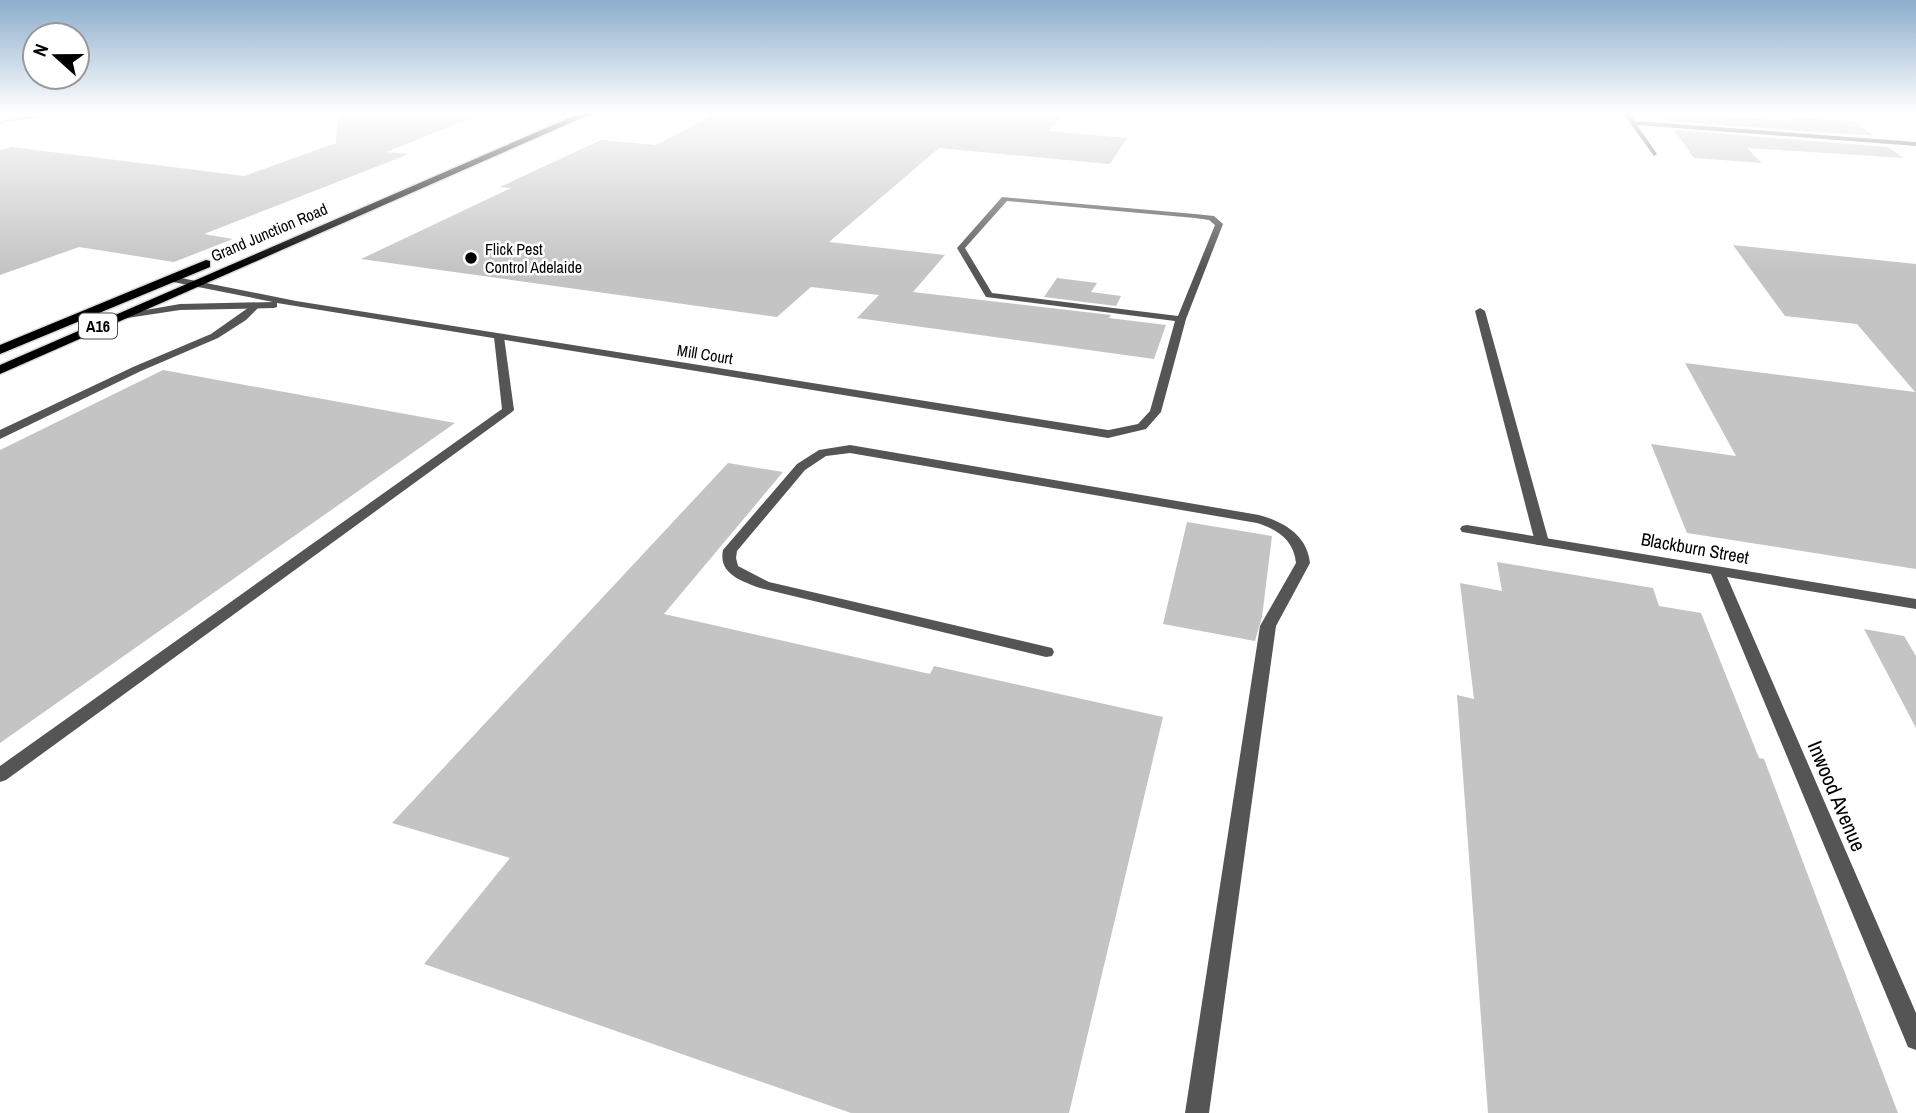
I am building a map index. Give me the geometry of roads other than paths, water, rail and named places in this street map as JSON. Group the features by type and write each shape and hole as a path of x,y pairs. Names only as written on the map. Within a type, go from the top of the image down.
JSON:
{"highway":[{"name":"Grand Junction Road","path":"321,216 447,164"},
{"name":"Grand Junction Road","path":"0,370 464,164"},
{"name":"Grand Junction Road","path":"0,350 221,258"}],"street":[{"path":"1005,199 1211,218 1219,224 1181,318 989,295 961,247 1005,199"},
{"name":"Mill Court","path":"171,279 197,282 296,304 1108,434 1142,426 1155,412 1181,318"},
{"name":"Mill Court","path":"113,319 180,307 296,304"},
{"path":"0,435 139,368 205,342 239,324 255,306"},
{"path":"1480,311 1542,542"},
{"path":"0,775 508,410 499,337"},
{"path":"1046,652 773,587 734,570 728,556 730,550 801,467 823,453 850,449 1259,519 1272,523 1292,536 1303,554 1303,563 1268,626 1197,1113"},
{"name":"Blackburn Street","path":"1467,529 1916,604"},
{"name":"Inwood Avenue","path":"1717,571 1916,1039"}],"place":[{"name":"Flick Pest Control Adelaide","path":"471,258"}]}
